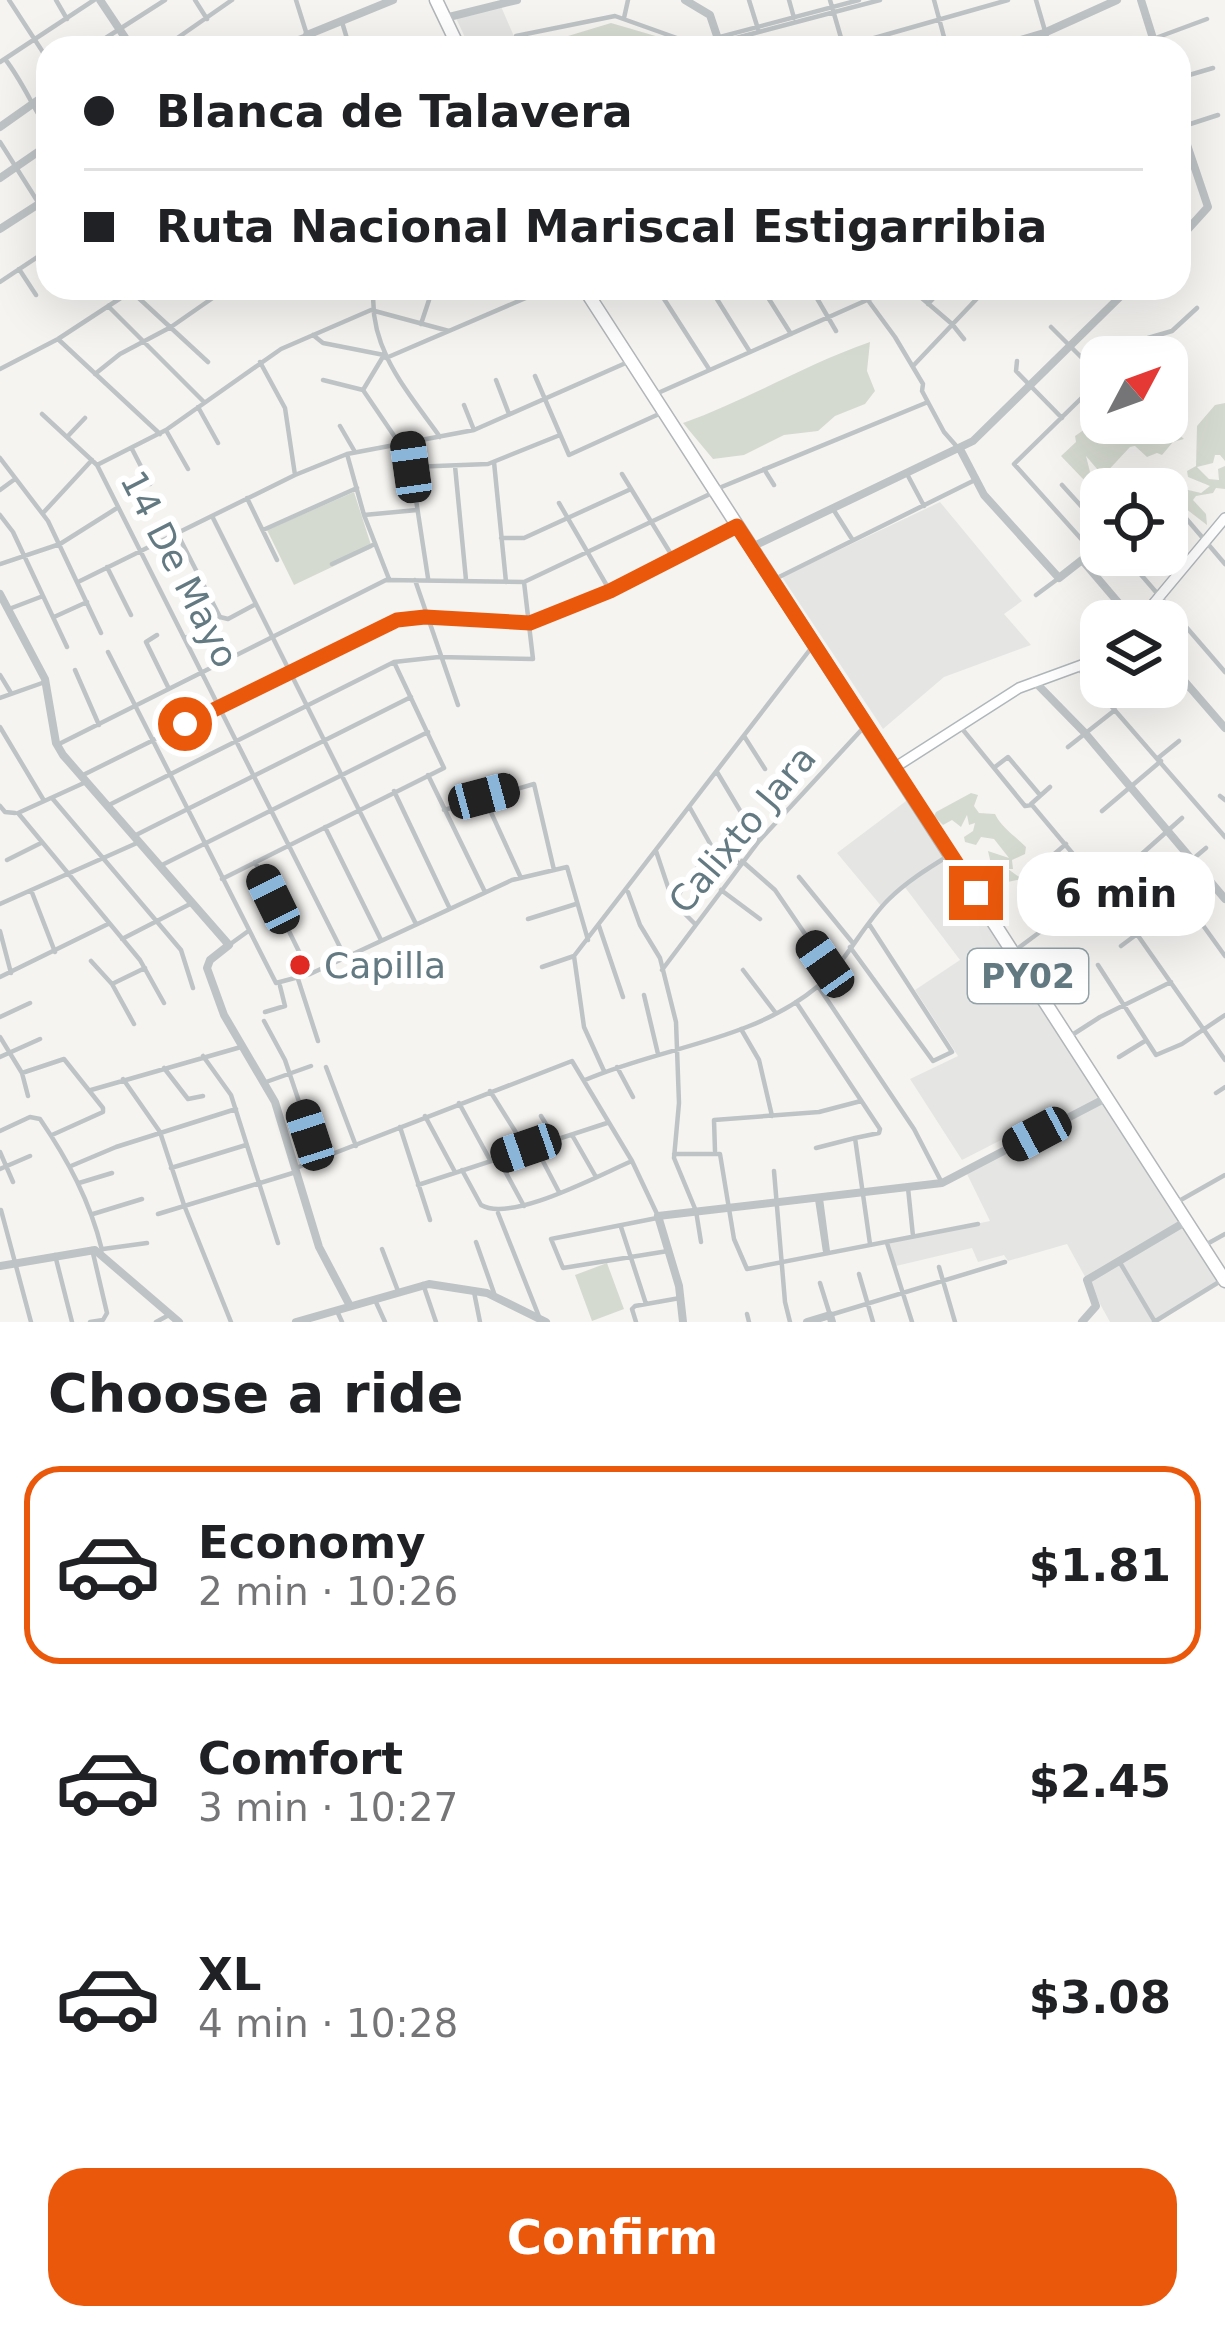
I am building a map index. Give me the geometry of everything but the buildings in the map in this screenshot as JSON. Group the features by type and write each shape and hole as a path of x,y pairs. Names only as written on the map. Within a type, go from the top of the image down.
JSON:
{"highway":[{"path":"439,0 456,36"},
{"name":"PY02","path":"595,300 1225,1277"},
{"name":"PY02","path":"596,300 737,526 1225,1277"}],"main road":[{"path":"1157,600 1225,518"},
{"path":"896,766 1034,681 1080,666"}],"street":[{"path":"9,0 36,41"},
{"path":"56,0 67,19"},
{"path":"37,36 97,0 124,36"},
{"path":"109,36 165,0"},
{"path":"195,0 207,19"},
{"path":"181,36 232,0"},
{"path":"296,0 308,35 393,0"},
{"path":"447,17 517,0"},
{"path":"623,18 628,0"},
{"path":"686,0 708,12 717,36"},
{"path":"749,0 758,30"},
{"path":"790,0 795,20"},
{"path":"740,36 859,0"},
{"path":"832,7 880,0"},
{"path":"934,0 943,36"},
{"path":"885,36 1008,0"},
{"path":"1036,0 1045,36"},
{"path":"1034,36 1117,0"},
{"path":"1141,0 1152,36"},
{"path":"0,12 14,8"},
{"path":"516,36 609,16 666,36"},
{"path":"1172,36 1207,19"},
{"path":"342,22 346,36"},
{"path":"34,38 2,60 28,89 36,110"},
{"path":"1191,74 1213,68"},
{"path":"0,127 36,101"},
{"path":"1191,121 1218,115"},
{"path":"0,142 36,191"},
{"path":"0,178 36,154"},
{"path":"1191,157 1208,207 1191,226"},
{"path":"0,230 36,206"},
{"path":"0,282 36,258"},
{"path":"20,269 36,295"},
{"path":"0,369 118,300"},
{"path":"144,300 208,362"},
{"path":"95,374 210,300"},
{"path":"372,300 385,357 440,437"},
{"path":"421,324 434,300"},
{"path":"363,390 385,357 521,300"},
{"path":"665,300 709,370"},
{"path":"718,300 750,352"},
{"path":"770,300 791,334"},
{"path":"819,300 836,331"},
{"path":"658,393 872,300"},
{"path":"924,300 964,339"},
{"path":"928,304 932,300"},
{"path":"913,366 975,300"},
{"path":"756,545 960,449 1117,300"},
{"path":"868,302 913,366 944,432 960,449 975,479 1059,578"},
{"path":"108,306 145,340 201,405 218,443"},
{"path":"1155,336 1172,331 1197,308"},
{"path":"43,513 94,463 163,432 260,362 313,335 371,310 449,331"},
{"path":"1051,327 1080,356"},
{"path":"313,335 322,343 385,357"},
{"path":"58,339 163,432 188,469"},
{"path":"80,581 295,475 351,453 474,430 632,361"},
{"path":"1017,361 1016,371 1061,418"},
{"path":"260,362 287,413 295,475"},
{"path":"535,376 569,455 664,412"},
{"path":"323,380 363,390 398,443"},
{"path":"496,380 509,415"},
{"path":"1080,399 1014,467 1080,538"},
{"path":"57,745 388,579 524,582 764,469 928,402"},
{"path":"464,405 474,430"},
{"name":"14 De Mayo","path":"42,414 94,463 143,551 345,957"},
{"path":"67,437 85,418"},
{"path":"340,426 388,579"},
{"path":"411,467 494,462 560,435"},
{"path":"407,441 429,580"},
{"path":"132,449 150,484"},
{"path":"0,458 43,513 80,581 101,633"},
{"path":"494,462 506,582"},
{"path":"455,466 466,581"},
{"path":"764,469 775,485"},
{"path":"622,474 674,560"},
{"path":"907,474 924,506"},
{"path":"0,490 15,479"},
{"path":"777,578 975,479"},
{"path":"1062,485 1080,505"},
{"path":"262,530 357,488"},
{"path":"501,538 518,540 631,490"},
{"path":"247,498 277,560"},
{"path":"559,503 610,591"},
{"path":"0,565 60,544 117,508"},
{"path":"832,509 853,541"},
{"path":"364,514 417,510"},
{"path":"0,515 67,647"},
{"path":"212,516 416,925"},
{"path":"1188,520 1225,564"},
{"path":"0,806 5,812 18,813 48,800 151,741 397,620 425,617 530,623 610,591 737,526"},
{"path":"177,533 220,616 228,619 256,604"},
{"path":"332,564 375,544"},
{"path":"1036,595 1080,562"},
{"path":"107,567 131,615"},
{"path":"1096,576 1117,600"},
{"path":"1143,576 1225,673"},
{"path":"415,580 458,705"},
{"path":"107,806 394,662 440,657 533,659 524,582"},
{"path":"0,594 45,682 57,745 229,945"},
{"path":"8,610 43,596"},
{"path":"53,617 87,602"},
{"path":"186,638 220,616"},
{"path":"157,635 146,642 169,689"},
{"path":"542,967 574,956 588,940 814,645"},
{"path":"108,652 247,932 278,984 286,1006 266,1012"},
{"path":"221,879 444,768 394,662"},
{"path":"1076,667 1225,837"},
{"path":"75,670 99,725"},
{"path":"0,675 11,693"},
{"path":"1034,681 1131,786 1225,899"},
{"path":"0,698 45,682"},
{"path":"1188,685 1225,728"},
{"path":"0,904 104,859 186,810 411,697"},
{"path":"1068,747 1114,710"},
{"path":"959,725 1025,806 1050,787"},
{"name":"Calixto Jara","path":"662,970 759,841 866,726"},
{"path":"0,727 48,800 181,950 193,988"},
{"path":"160,866 428,731"},
{"path":"744,736 765,769"},
{"path":"1102,811 1179,741"},
{"path":"994,768 1008,757 1040,795"},
{"path":"717,772 759,841"},
{"path":"428,776 485,892"},
{"path":"444,810 535,784 554,869"},
{"path":"394,791 450,909"},
{"path":"484,796 521,878"},
{"path":"1031,805 1138,933 1225,1060"},
{"path":"690,808 712,847 775,890 831,972"},
{"path":"18,813 145,968 164,1003"},
{"path":"1170,909 1135,862 1183,818"},
{"path":"325,827 381,941"},
{"path":"7,860 41,843"},
{"path":"1016,949 1060,917 1032,873 1066,844"},
{"path":"673,902 712,847"},
{"path":"1174,874 1206,848"},
{"path":"656,851 673,902 696,925"},
{"path":"585,1080 742,1029 796,1001 818,986 910,880 950,854"},
{"path":"255,862 310,974"},
{"path":"278,984 310,974 485,892 554,869 569,869 588,940"},
{"path":"799,877 933,1060 952,1052 869,924"},
{"path":"627,889 640,925 660,958 676,1022 679,1121 674,1154 696,1211 701,1242"},
{"path":"1089,901 1104,889"},
{"path":"31,890 55,952"},
{"path":"721,890 760,919"},
{"path":"1121,946 1185,899 1225,956"},
{"path":"122,939 192,903"},
{"path":"528,919 576,904"},
{"path":"0,977 109,923"},
{"path":"598,926 623,997"},
{"path":"0,931 10,973"},
{"path":"247,932 210,960 207,968 224,1015 266,1082 319,1247 350,1306"},
{"path":"1217,945 1225,940"},
{"path":"574,956 584,1027 604,1072"},
{"path":"91,961 112,984 134,1024"},
{"path":"1098,965 1156,1055 1176,1048 1225,1015"},
{"path":"112,984 145,968"},
{"path":"742,970 776,1012"},
{"path":"298,979 318,1041"},
{"path":"1072,1036 1171,982"},
{"path":"818,986 914,1129 942,1183"},
{"path":"644,995 658,1054"},
{"path":"796,1001 880,1132 816,1148"},
{"path":"0,1017 30,1003"},
{"path":"264,1021 319,1161"},
{"path":"742,1029 759,1060 772,1116"},
{"path":"0,1037 22,1073 28,1096"},
{"path":"0,1057 40,1039"},
{"path":"1119,1057 1145,1041"},
{"path":"91,1090 243,1046"},
{"path":"203,1056 228,1089 278,1243"},
{"path":"22,1073 64,1059 103,1112 51,1136"},
{"path":"158,1214 297,1170 424,1116 564,1063 575,1063 632,1161 658,1217 683,1322"},
{"path":"266,1082 311,1066"},
{"path":"326,1066 356,1146"},
{"path":"617,1067 633,1097"},
{"path":"164,1068 188,1099 203,1096"},
{"path":"123,1079 160,1132 231,1322"},
{"path":"1216,1093 1225,1087"},
{"path":"490,1091 526,1148"},
{"path":"668,1251 563,1268 551,1239 696,1211 942,1183 1108,1096"},
{"path":"861,1100 819,1112 714,1120 716,1152 721,1157 734,1239 744,1266 978,1224"},
{"path":"459,1103 524,1206"},
{"path":"70,1167 236,1109"},
{"path":"541,1115 554,1139"},
{"path":"0,1131 34,1116 79,1183 93,1214 106,1317 90,1322"},
{"path":"424,1116 481,1205 497,1211 524,1206 632,1161"},
{"path":"418,1185 609,1122"},
{"path":"400,1127 430,1220"},
{"path":"571,1134 596,1177"},
{"path":"856,1138 870,1246"},
{"path":"171,1168 247,1145"},
{"path":"535,1146 560,1192"},
{"path":"0,1152 3,1168 14,1182"},
{"path":"674,1154 716,1152"},
{"path":"3,1168 30,1156"},
{"path":"774,1171 790,1322"},
{"path":"79,1183 112,1173"},
{"path":"1179,1201 1225,1175"},
{"path":"908,1187 914,1236"},
{"path":"819,1197 827,1254"},
{"path":"93,1214 142,1199"},
{"path":"1,1210 31,1322"},
{"path":"497,1211 543,1320"},
{"path":"1082,1322 1096,1306 1087,1280 1187,1222"},
{"path":"621,1227 646,1304"},
{"path":"1207,1244 1225,1234"},
{"path":"476,1242 496,1296"},
{"path":"0,1266 147,1243"},
{"path":"887,1243 912,1322"},
{"path":"382,1249 398,1291"},
{"path":"97,1250 179,1322"},
{"path":"55,1255 72,1322"},
{"path":"807,1322 1005,1262"},
{"path":"1118,1262 1155,1322 1225,1277"},
{"path":"939,1267 955,1322"},
{"path":"859,1274 873,1322"},
{"path":"820,1283 831,1318"},
{"path":"296,1322 423,1284 496,1296 543,1320"},
{"path":"423,1284 436,1322"},
{"path":"474,1291 480,1322"},
{"path":"375,1298 385,1322"},
{"path":"636,1322 632,1309 680,1298"},
{"path":"516,1306 520,1322"},
{"path":"337,1311 342,1322"},
{"path":"156,1322 169,1315"}],"shaded area":[{"path":"500,4 514,36 464,36 455,16"},
{"path":"611,23 656,36 568,36"},
{"path":"870,342 867,371 875,391 865,404 835,416 818,431 784,435 744,455 713,459 683,423 731,404"},
{"path":"1225,403 1225,461 1215,455 1213,463 1197,467 1209,479 1219,480 1218,469 1225,466 1225,489 1216,488 1193,500 1206,514 1207,525 1188,510 1188,490 1201,493 1210,486 1188,477 1188,470 1196,466 1197,426 1215,405"},
{"path":"1080,433 1080,444 1171,444 1162,455 1147,457 1130,447 1110,468 1096,468 1086,456 1089,468 1080,468 1080,476 1061,456 1076,442"},
{"path":"354,492 372,548 294,585 267,530"},
{"path":"940,502 1022,601 1004,614 1031,645 944,677 883,729 782,577"},
{"path":"971,793 978,795 974,806 979,813 995,814 1026,847 1025,854 1012,860 1013,869 1008,869 1022,879 1003,883 994,877 988,851 1009,858 994,839 981,837 976,845 965,842 975,823 969,825 967,815 961,827 952,820 943,825 934,816"},
{"path":"910,798 1222,1278 1159,1322 1110,1322 1067,1244 1008,1261 1004,1255 978,1262 972,1248 896,1266 889,1242 990,1221 967,1174 1010,1150 1003,1139 962,1160 910,1079 958,1056 915,990 960,960 904,886 882,907 837,853"},
{"path":"607,1263 624,1309 592,1321 575,1275"}],"place":[{"name":"Capilla","path":"300,965"}],"route":[{"path":"185,724 397,620 425,617 530,623 610,591 737,526 976,893"}]}
